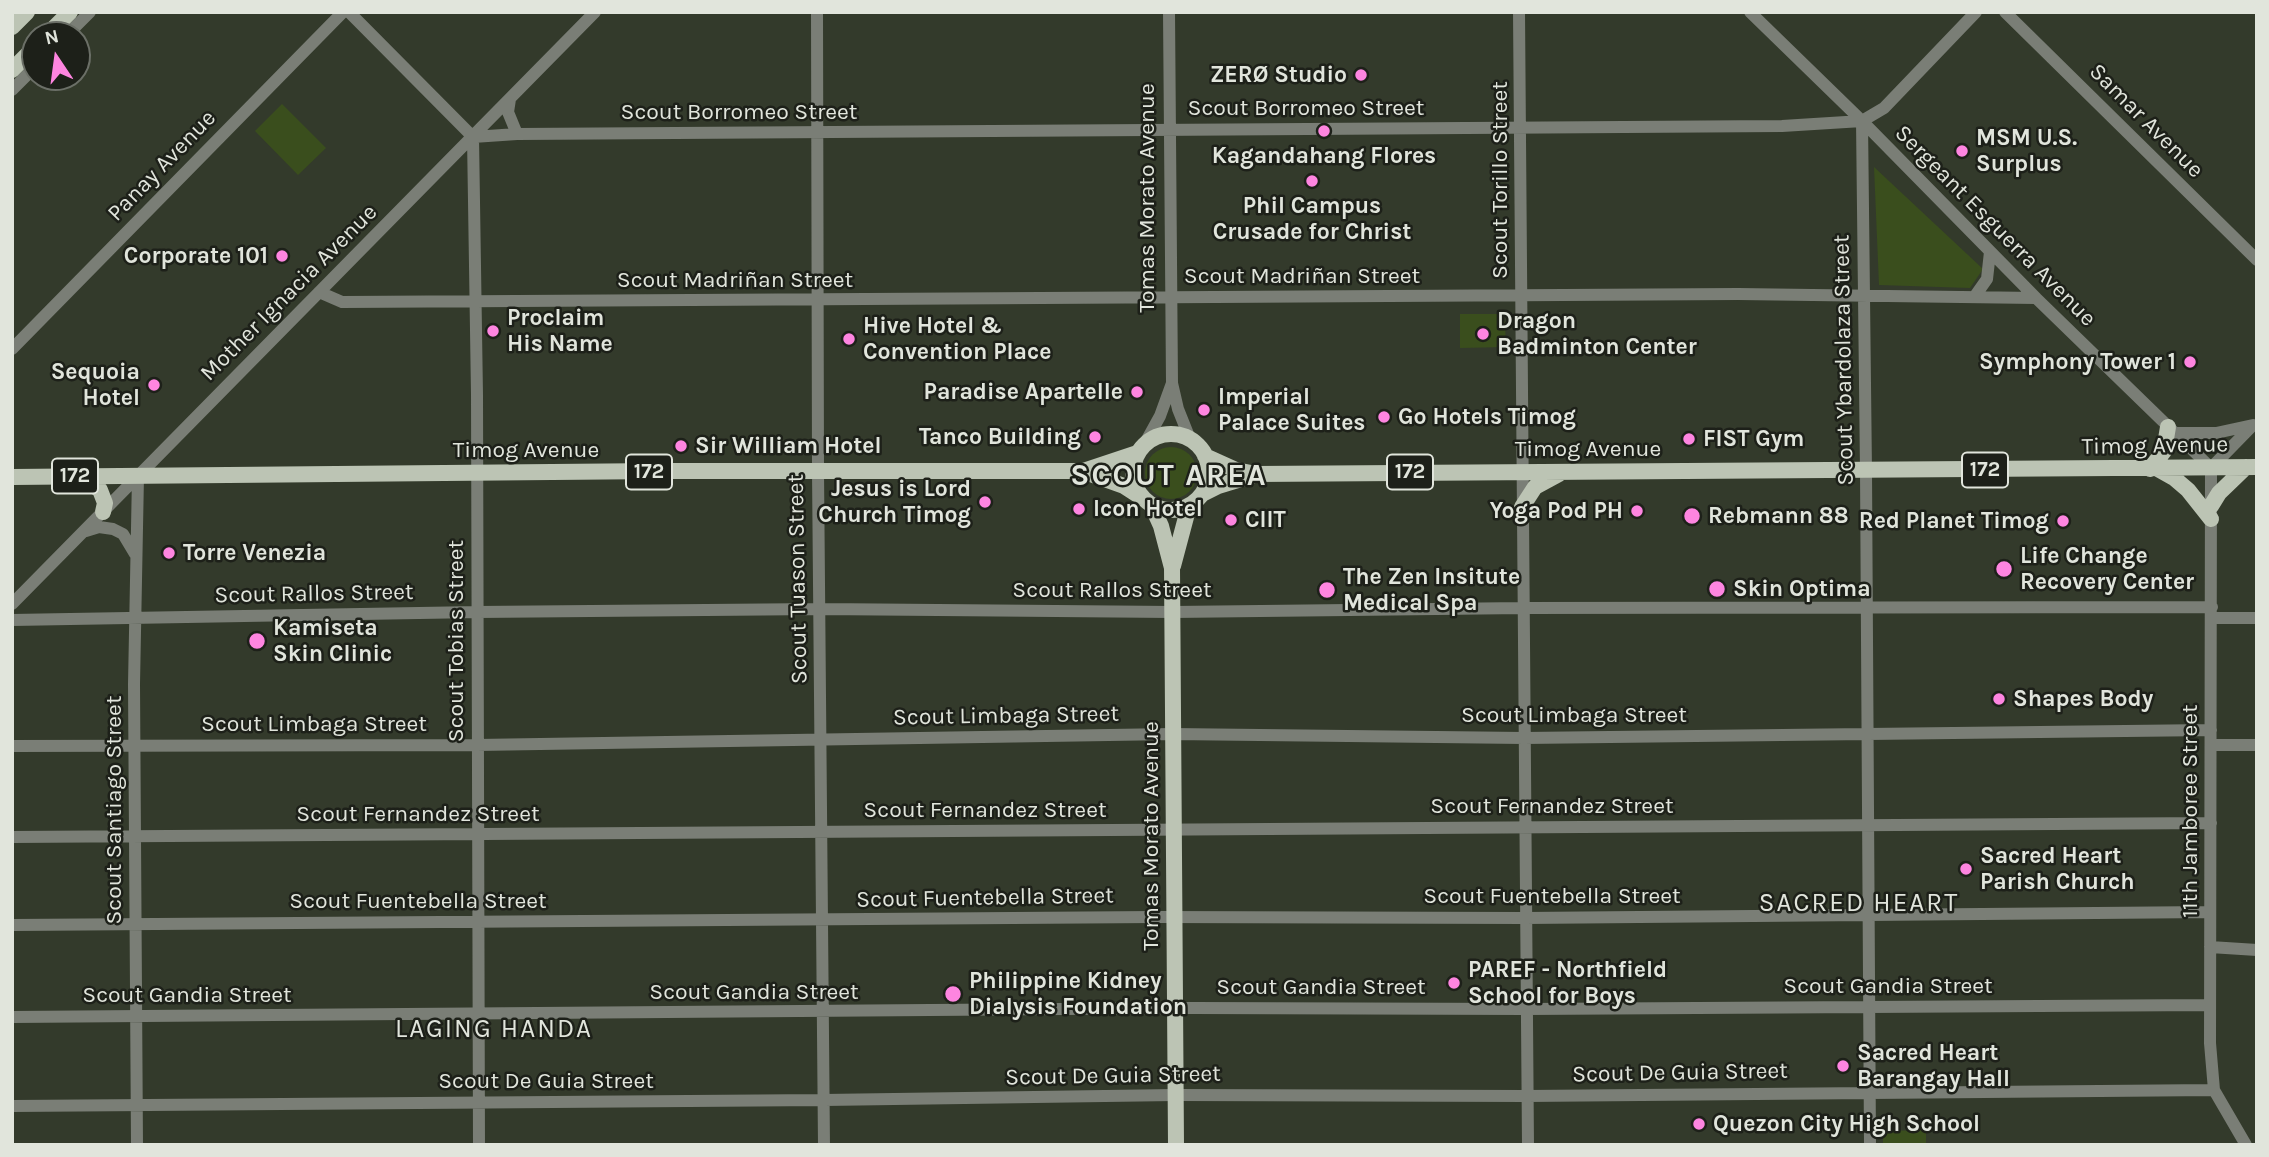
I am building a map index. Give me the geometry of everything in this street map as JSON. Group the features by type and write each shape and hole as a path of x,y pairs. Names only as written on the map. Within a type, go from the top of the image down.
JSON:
{"main road":[{"path":"12,27 27,12"},
{"path":"2171,430 2164,451 2153,469 2174,478 2211,512 2219,493 2251,467"},
{"name":"172","path":"1141,449 1157,437 1168,434 1190,439 1205,456"},
{"path":"1141,449 1132,476 1147,501"},
{"name":"Timog Avenue","path":"1082,471 1141,449"},
{"path":"1202,494 1209,478 1205,456"},
{"name":"Timog Avenue","path":"1205,456 1236,470 1256,474 2251,467"},
{"name":"Timog Avenue","path":"12,477 1082,471 1124,486 1147,501"},
{"path":"1522,508 1535,487 1565,471"},
{"name":"Timog Avenue","path":"1202,494 1256,474"},
{"path":"79,475 100,490 104,503 103,512"},
{"name":"172","path":"1147,501 1171,510 1189,506 1202,494"},
{"name":"Tomas Morato Avenue","path":"1147,501 1161,526 1172,568 1176,1145"},
{"name":"Tomas Morato Avenue","path":"1172,568 1189,506"}],"street":[{"name":"Panay Avenue","path":"12,349 342,12"},
{"path":"349,12 473,137"},
{"name":"Mother Ignacia Avenue","path":"12,604 596,12"},
{"name":"Scout Tuason Street","path":"817,12 824,1145"},
{"name":"Tomas Morato Avenue","path":"1169,12 1172,383 1182,422 1190,439"},
{"name":"Scout Torillo Street","path":"1519,12 1528,1145"},
{"name":"Sergeant Esguerra Avenue","path":"1750,12 1862,121 2036,298 2211,468"},
{"path":"1862,121 1884,108 1976,12"},
{"name":"Samar Avenue","path":"2005,12 2257,260"},
{"path":"510,99 508,112 517,134"},
{"name":"Scout Borromeo Street","path":"473,137 517,134 1782,126 1862,121"},
{"name":"Scout Ybardolaza Street","path":"1862,121 1870,1145"},
{"name":"Scout Tobias Street","path":"473,137 480,922 479,1145"},
{"path":"1975,296 1987,279 1990,252"},
{"name":"Scout Madriñan Street","path":"319,292 342,302 1521,295 2036,298"},
{"name":"Tomas Morato Avenue","path":"1141,449 1163,409 1172,383"},
{"path":"2171,430 2216,433 2255,423"},
{"path":"2211,468 2255,423"},
{"name":"11th Jamboree Street","path":"2211,468 2210,1043 2214,1090 2246,1145"},
{"name":"Scout Santiago Street","path":"137,1145 135,618 138,476"},
{"path":"84,532 99,527 113,529 123,534 136,554"},
{"name":"Scout Rallos Street","path":"12,620 820,609 1172,612 1867,607 2212,612 2257,618"},
{"name":"Scout Limbaga Street","path":"12,746 477,745 1172,734 1524,738 2211,730"},
{"path":"2211,745 2257,745"},
{"name":"Scout Fernandez Street","path":"12,837 2211,823"},
{"name":"Scout Fuentebella Street","path":"12,925 2210,912"},
{"path":"2210,947 2257,950"},
{"name":"Scout Gandia Street","path":"12,1017 1174,1008 2210,1005"},
{"name":"Scout De Guia Street","path":"12,1107 1175,1095 1527,1096 2214,1090"}],"green space":[{"path":"282,104 326,148 298,175 255,131"},
{"path":"1874,167 1983,269 1970,288 1879,285"},
{"name":"Dragon Badminton Center","path":"1460,314 1497,314 1505,322 1506,347 1460,348"},
{"path":"1171,447 1190,454 1197,473 1190,492 1171,499 1152,492 1145,473 1152,454"},
{"path":"1926,1130 1926,1145 1883,1145 1883,1131"}],"place":[{"name":"ZERØ Studio","path":"1361,75"},
{"name":"Kagandahang Flores","path":"1324,131"},
{"name":"MSM U.S. Surplus","path":"1962,151"},
{"name":"Phil Campus Crusade for Christ","path":"1312,181"},
{"name":"Corporate 101","path":"282,256"},
{"name":"Proclaim His Name","path":"493,331"},
{"name":"Dragon Badminton Center","path":"1483,334"},
{"name":"Hive Hotel & Convention Place","path":"849,339"},
{"name":"Symphony Tower 1","path":"2190,362"},
{"name":"Sequoia Hotel","path":"154,385"},
{"name":"Paradise Apartelle","path":"1137,392"},
{"name":"Imperial Palace Suites","path":"1204,410"},
{"name":"Go Hotels Timog","path":"1384,417"},
{"name":"Tanco Building","path":"1095,437"},
{"name":"FIST Gym","path":"1689,439"},
{"name":"Sir William Hotel","path":"681,446"},
{"name":"Jesus is Lord Church Timog","path":"985,502"},
{"name":"Icon Hotel","path":"1079,509"},
{"name":"Yoga Pod PH","path":"1637,511"},
{"name":"Rebmann 88","path":"1692,516"},
{"name":"CIIT","path":"1231,520"},
{"name":"Red Planet Timog","path":"2063,521"},
{"name":"Torre Venezia","path":"169,553"},
{"name":"Life Change Recovery Center","path":"2004,569"},
{"name":"Skin Optima","path":"1717,589"},
{"name":"The Zen Insitute Medical Spa","path":"1327,590"},
{"name":"Kamiseta Skin Clinic","path":"257,641"},
{"name":"Shapes Body","path":"1999,699"},
{"name":"Sacred Heart Parish Church","path":"1966,869"},
{"name":"PAREF - Northfield School for Boys","path":"1454,983"},
{"name":"Philippine Kidney Dialysis Foundation","path":"953,994"},
{"name":"Sacred Heart Barangay Hall","path":"1843,1066"},
{"name":"Quezon City High School","path":"1699,1124"}],"district":[{"name":"SCOUT AREA","path":"1169,476"},
{"name":"SACRED HEART","path":"1859,904"},
{"name":"LAGING HANDA","path":"494,1030"}]}
